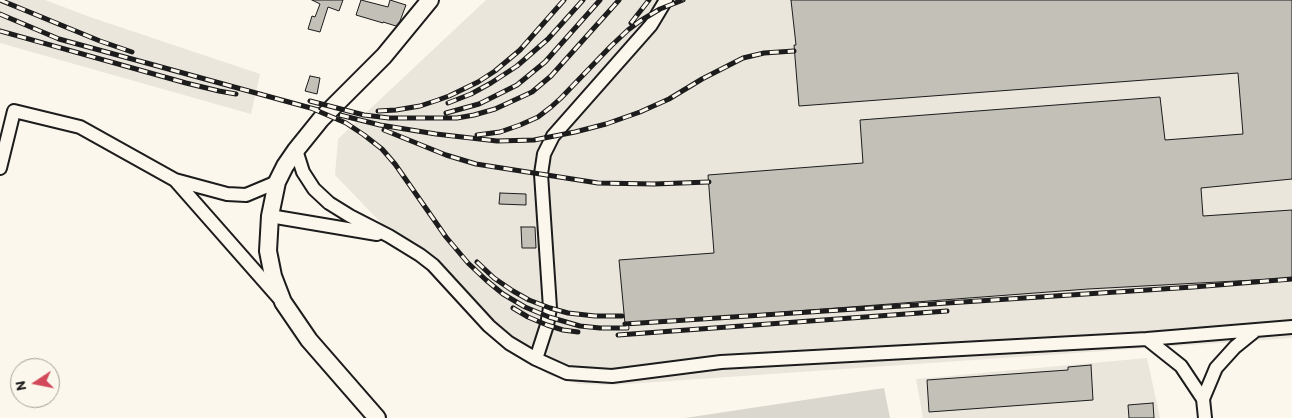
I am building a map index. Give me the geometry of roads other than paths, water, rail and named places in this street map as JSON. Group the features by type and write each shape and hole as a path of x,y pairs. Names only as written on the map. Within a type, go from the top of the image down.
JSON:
{"street":[{"path":"283,302 273,276 268,251 270,216 277,182 296,150 322,119 384,56 430,0"},
{"path":"536,360 547,325 550,308 541,174 544,154 553,136 651,25 666,0"},
{"path":"0,168 14,111 80,127 175,180 227,194 246,194 277,182"},
{"path":"296,150 303,172 314,189 329,203 420,255 433,265 489,326 509,344 536,360 567,373 612,376 721,362 1147,339 1292,327"},
{"path":"175,180 283,302 309,340 377,418"},
{"path":"270,216 389,236"},
{"path":"1203,399 1216,368 1235,346 1256,330"},
{"path":"1147,339 1181,366 1203,399 1205,418"}],"railway":[{"path":"0,0 132,52"},
{"path":"378,111 420,106 449,96 478,82 495,71 520,50 564,0"},
{"path":"448,103 471,94 517,66 548,39 583,0"},
{"path":"446,113 479,104 517,85 545,62 600,0"},
{"path":"310,101 364,115 389,118 457,118 495,109 532,92 551,76 619,0"},
{"path":"631,23 649,0"},
{"path":"477,135 500,132 538,117 561,98 628,30 660,9 683,0"},
{"path":"0,14 59,39 318,110"},
{"path":"0,31 186,83 236,94"},
{"path":"340,115 380,125 436,134 497,141 534,140 606,124 640,112 669,99 702,79 743,58 764,53 794,51"},
{"path":"311,108 346,123 382,149 395,164 446,237 468,263 503,294 525,307 549,317 580,326 627,328 625,324 1292,279"},
{"path":"384,130 446,155 476,164 598,183 654,184 709,182"},
{"path":"477,262 494,278 513,291 550,308 568,313 622,316"},
{"path":"513,308 547,325 578,332"},
{"path":"618,335 947,311"}]}
